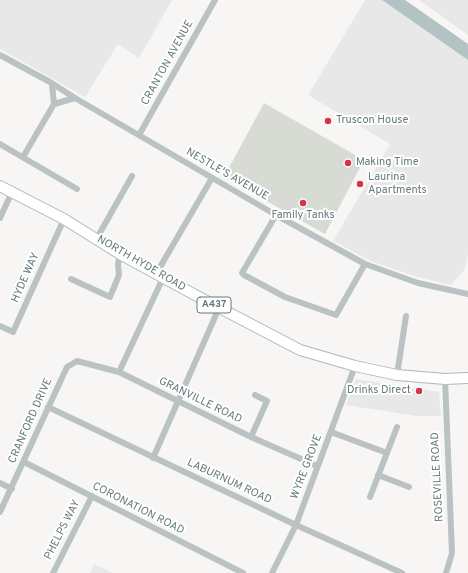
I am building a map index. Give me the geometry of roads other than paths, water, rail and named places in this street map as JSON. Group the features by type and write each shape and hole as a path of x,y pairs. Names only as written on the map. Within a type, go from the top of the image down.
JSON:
{"main road":[{"name":"NORTH HYDE ROAD","path":"0,186 64,219 97,238 120,254 160,276 300,350 355,366 397,375 445,379 468,378"}],"street":[{"name":"CRANTON AVENUE","path":"139,135 214,0"},
{"name":"NESTLE'S AVENUE","path":"0,55 276,215 365,264 418,283 466,294"},
{"path":"23,157 54,104 52,84"},
{"path":"54,104 75,98"},
{"path":"0,144 77,189"},
{"path":"97,238 132,176"},
{"path":"119,372 160,276 212,178"},
{"path":"0,218 12,192"},
{"path":"276,215 242,273 244,275 285,297 336,315 365,264"},
{"name":"HYDE WAY","path":"0,326 12,332 64,219"},
{"path":"71,279 110,297 119,275 118,264 120,254"},
{"path":"453,292 455,284"},
{"path":"153,458 219,308"},
{"path":"397,375 406,316"},
{"name":"GRANVILLE ROAD","path":"73,362 77,361 119,372 251,437 317,466"},
{"name":"CRANFORD DRIVE","path":"0,512 12,489 67,367 73,362"},
{"name":"WYRE GROVE","path":"272,573 296,525 355,366"},
{"name":"ROSEVILLE ROAD","path":"445,379 452,553 446,573"},
{"path":"255,395 274,405"},
{"path":"251,437 267,401"},
{"name":"LABURNUM ROAD","path":"48,407 153,458 402,573"},
{"path":"370,497 396,427"},
{"path":"331,432 387,453"},
{"name":"CORONATION ROAD","path":"24,462 243,573"},
{"path":"378,475 409,487"},
{"path":"0,483 12,489"},
{"name":"PHELPS WAY","path":"53,573 92,496"}],"place":[{"name":"Truscon House","path":"328,121"},
{"name":"Making Time","path":"348,163"},
{"name":"Laurina Apartments","path":"360,184"},
{"name":"Family Tanks","path":"303,203"},
{"name":"Drinks Direct","path":"419,391"}]}
